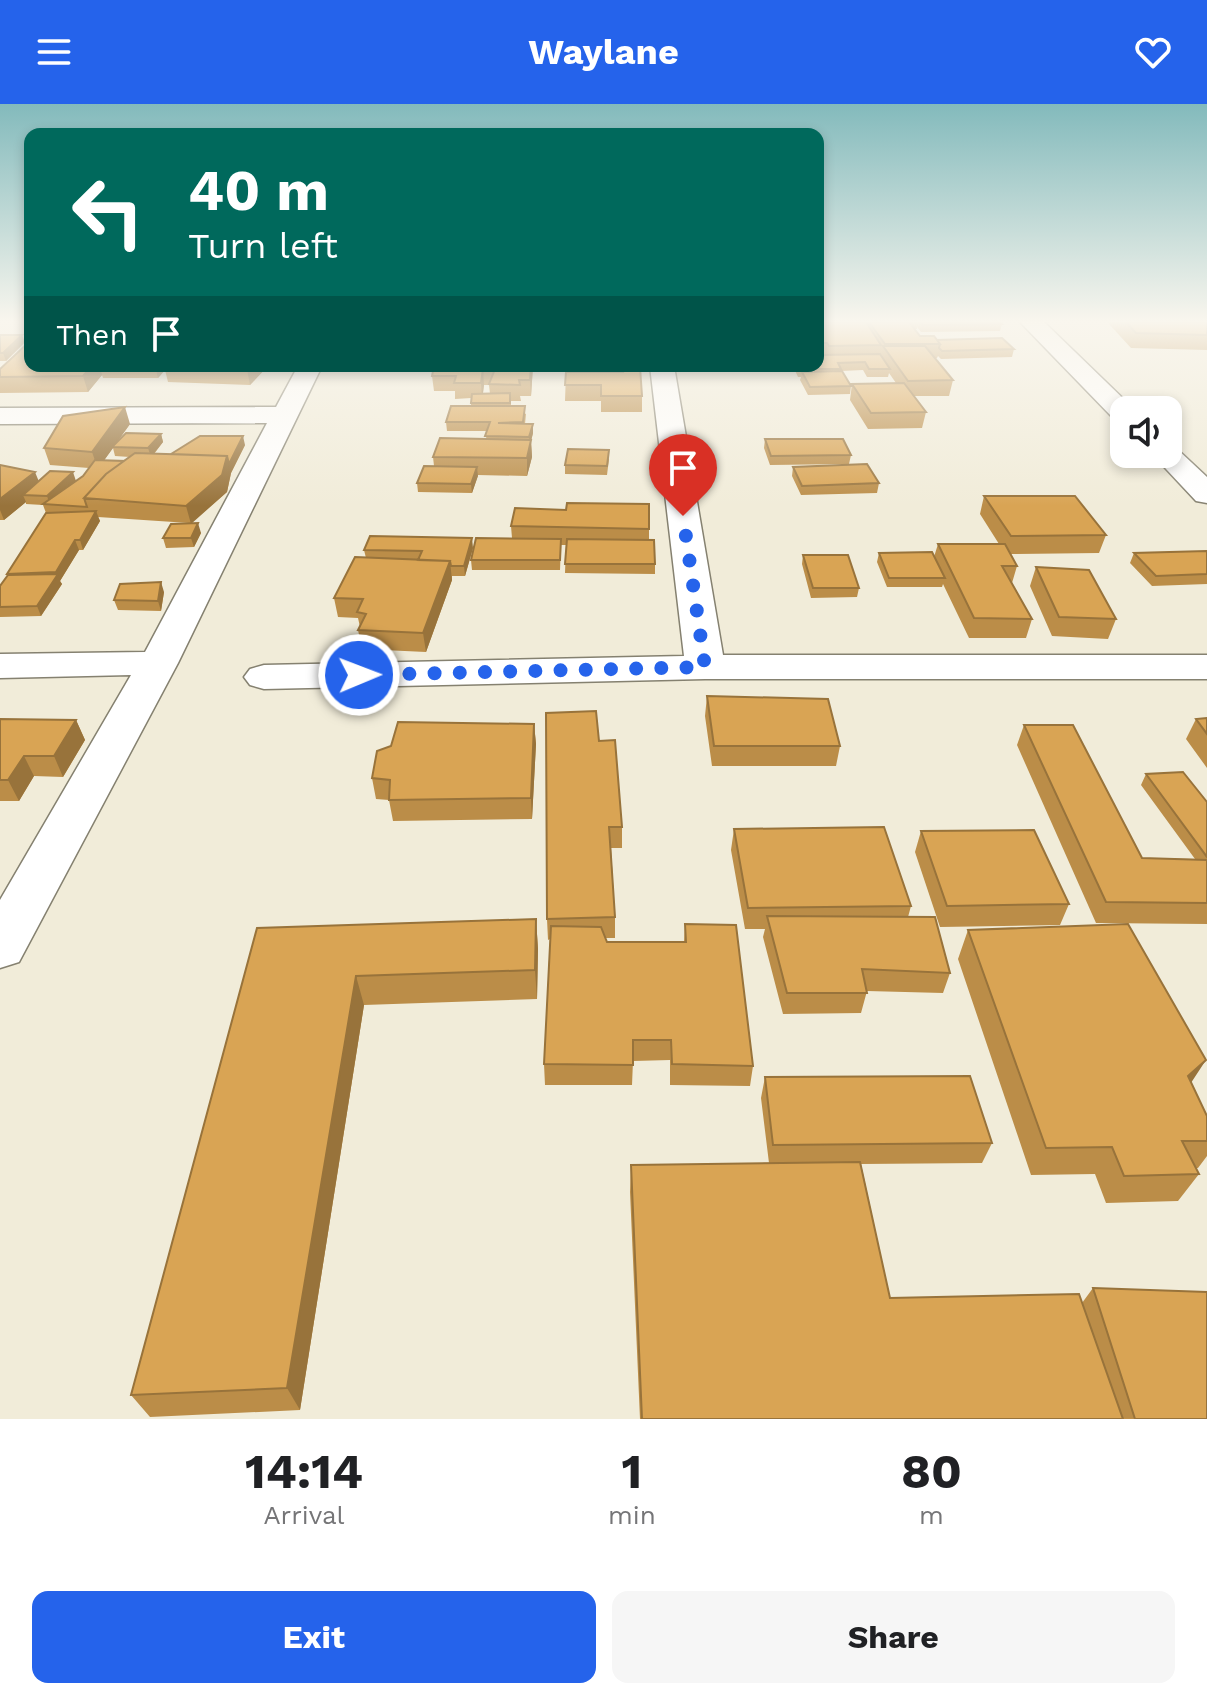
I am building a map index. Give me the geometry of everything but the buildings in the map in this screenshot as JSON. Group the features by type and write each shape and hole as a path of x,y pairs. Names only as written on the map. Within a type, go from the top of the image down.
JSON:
{"street":[{"path":"0,947 158,663 301,383"},
{"path":"664,383 705,667"},
{"path":"1094,383 1110,399"},
{"path":"0,416 286,415"},
{"path":"1180,468 1207,494"},
{"path":"0,666 158,663"},
{"path":"264,677 705,667 1207,667"}],"route":[{"path":"359,675 705,667 683,516"}]}
